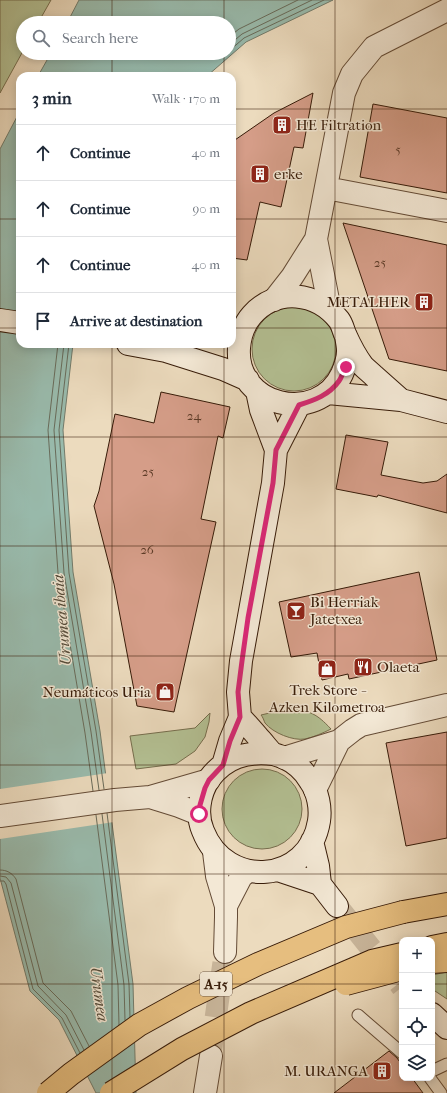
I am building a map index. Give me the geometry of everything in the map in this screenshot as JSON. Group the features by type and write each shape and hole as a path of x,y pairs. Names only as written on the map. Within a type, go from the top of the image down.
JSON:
{"highway":[{"name":"A-15","path":"48,1093 71,1074 140,1025 188,998 258,964 346,927 403,912 447,904"},
{"path":"435,946 447,944"},
{"path":"111,1093 182,1049 251,1013 372,961 399,955"},
{"path":"435,962 447,961"},
{"path":"251,1013 347,983 399,970"}],"main road":[{"path":"274,300 292,277 316,239 344,93 352,74 374,47 447,10"},
{"path":"326,188 447,211"},
{"path":"316,239 330,310"},
{"path":"276,450 252,385 242,368 239,354 240,340 238,329 262,306 274,300 289,296 304,297 318,302 330,310 340,322 363,366 401,400"},
{"path":"0,320 16,323"},
{"path":"150,348 166,351 216,367 252,385 269,399 284,404 299,405 314,400 328,392 339,381 346,367 348,352 346,336"},
{"path":"166,351 188,348"},
{"path":"328,392 401,400 447,412"},
{"path":"0,816 115,800 150,797 216,772 234,758 247,754 260,753 279,756 292,762 306,774 315,790 319,802 320,816 318,829 306,851 298,859 278,870 263,873 235,868 214,852 206,841 201,828 199,814 202,796 216,772 240,717 238,692 242,661 248,618 273,483 276,450 299,405"},
{"path":"279,756 339,741 361,725 447,706"},
{"path":"240,717 279,756"},
{"path":"315,790 339,741"},
{"path":"150,797 180,806 199,814"},
{"path":"312,841 318,866 320,884 337,906"},
{"path":"214,852 217,876 226,906 225,952"},
{"path":"278,870 320,884"},
{"path":"226,906 241,878 248,871"},
{"path":"205,1093 211,1056"}],"lane":[{"path":"358,1015 399,1050"},
{"path":"435,1070 447,1064"},
{"path":"432,1081 441,1093"}],"green space":[{"path":"0,0 51,0 42,16 16,16 16,60 18,60 0,93"},
{"path":"286,307 302,307 318,314 329,325 336,341 336,357 333,365 324,379 318,384 302,391 286,391 270,384 259,373 252,357 252,341 259,325 270,314"},
{"path":"291,708 317,716 331,729 305,739 295,739 284,736 273,730 265,723 261,715"},
{"path":"210,713 205,737 195,751 176,764 136,769 130,736 195,728"},
{"path":"262,769 277,772 290,781 299,794 302,809 299,824 290,837 277,846 262,849 247,846 234,837 225,824 222,809 225,794 234,781 247,772"},
{"path":"447,972 447,999 435,991 435,974"}],"water":[{"path":"79,0 333,0 246,42 236,51 236,16 71,16"},
{"path":"47,60 225,60 212,72 40,72"},
{"path":"16,119 16,348 73,348 63,430 73,572 100,731 133,984 136,1093 96,1093 59,1020 30,991 0,878 0,149"}],"pier":[{"path":"108,773 114,822 0,839 0,789"}],"building":[{"name":"erke","path":"313,93 303,148 294,147 281,207 260,202 247,260 236,259 236,139 274,113"},
{"path":"373,104 447,118 447,193 360,177"},
{"path":"343,223 447,245 447,371 389,359"},
{"path":"161,392 230,407 223,438 218,436 201,519 216,522 174,712 137,706 114,584 94,506 99,491 115,414 154,423"},
{"path":"346,435 388,442 381,475 423,483 437,481 447,474 447,513 378,495 377,497 336,489"},
{"path":"419,572 437,660 349,679 348,674 322,680 317,653 291,657 279,602"},
{"path":"447,732 447,838 406,846 386,743"},
{"name":"M. URANGA","path":"389,1051 399,1061 399,1081 414,1081 423,1093 334,1093"}],"tunnel":[{"path":"337,906 399,983"},
{"path":"211,1050 225,952"}],"place":[{"name":"HE Filtration","path":"282,125"},
{"name":"erke","path":"260,174"},
{"name":"METALHER","path":"424,302"},
{"name":"Bi Herriak Jatetxea","path":"296,611"},
{"name":"Olaeta","path":"363,667"},
{"name":"Trek Store - Azken Kilometroa","path":"327,669"},
{"name":"Neumáticos Uria","path":"165,692"},
{"name":"M. URANGA","path":"382,1071"}],"route":[{"path":"199,814 205,788 209,780 223,765 230,741 240,717 238,692 242,661 248,618 273,483 276,450 299,405 314,400 328,392 339,381 346,367"}],"water label":[{"name":"Urumea ibaia","path":"61,620"},
{"name":"Urumea","path":"100,994"}]}
